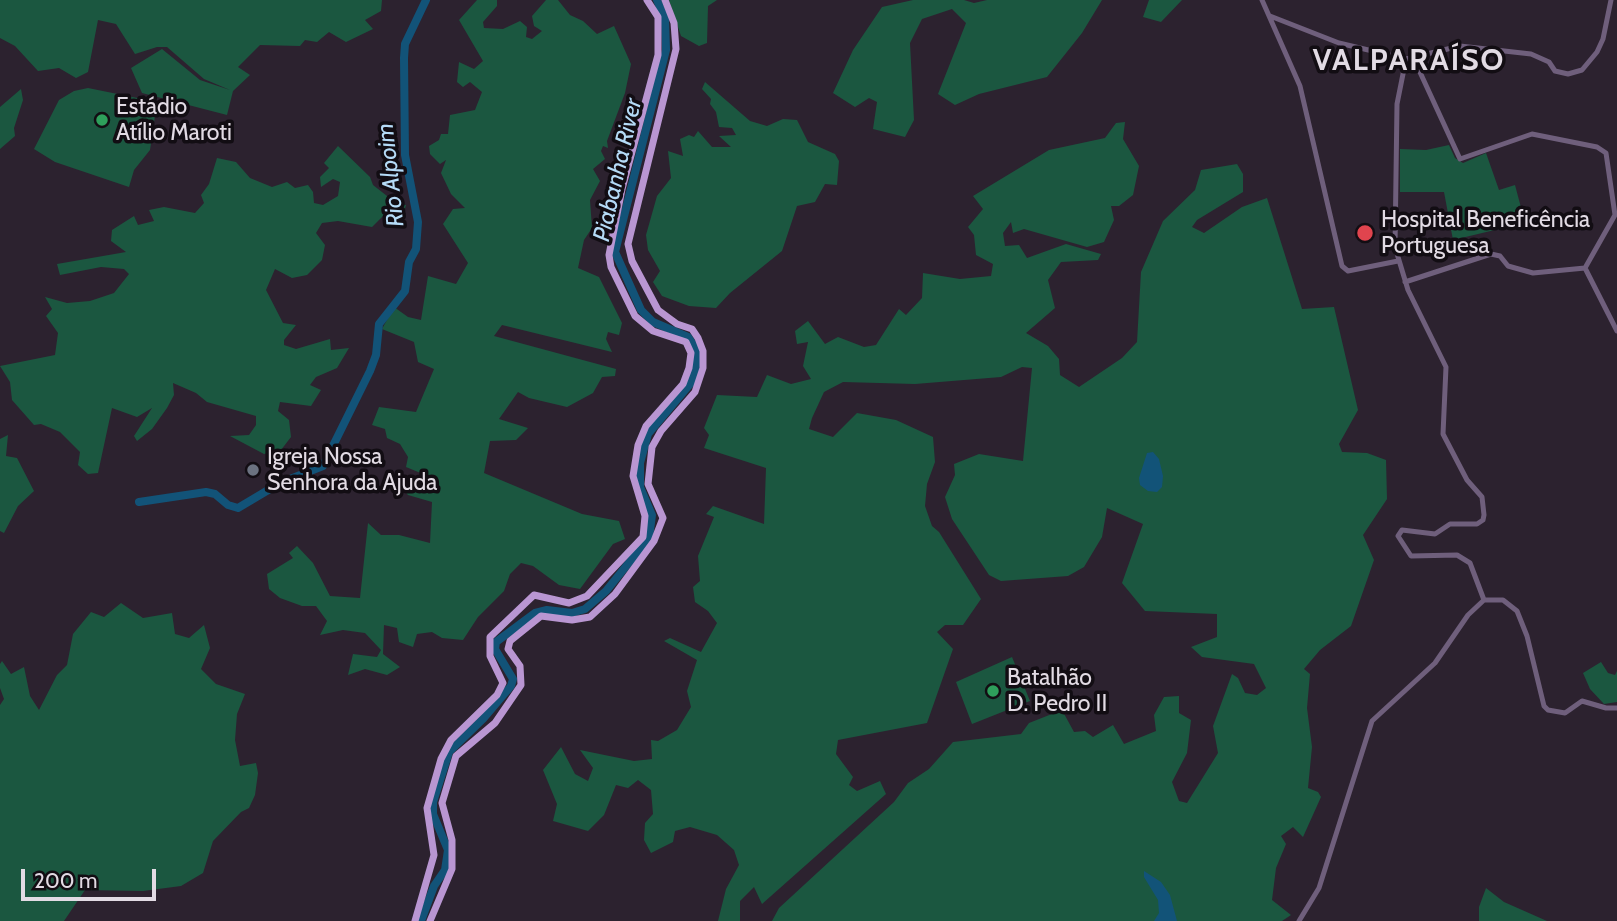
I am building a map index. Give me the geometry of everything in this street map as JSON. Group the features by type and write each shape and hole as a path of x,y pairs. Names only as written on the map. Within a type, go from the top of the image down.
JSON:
{"main road":[{"path":"415,921 434,855 427,808 442,759 451,740 497,695 503,683 490,656 490,637 534,595 569,603 587,596 646,532 645,516 634,485 633,472 643,430 679,390 689,368 690,348 682,339 653,331 640,323 611,267 609,255 622,189 658,55 658,17 647,0"},
{"path":"430,921 452,869 452,840 442,803 456,757 495,723 519,690 522,676 520,666 508,649 510,641 541,617 572,620 590,617 603,607 661,529 663,518 648,484 651,452 661,431 695,392 704,358 692,329 677,324 658,310 632,261 628,244 676,49 674,23 665,0"},
{"path":"675,337 677,324"},
{"path":"565,618 569,603"}],"street":[{"path":"1262,0 1303,96 1332,230 1346,270 1398,261"},
{"path":"1270,16 1310,34 1406,59 1460,46 1531,54 1549,62 1561,74 1582,70 1597,52 1603,39 1611,0"},
{"path":"1413,57 1458,157 1464,160 1527,135 1541,134 1597,147 1606,153 1615,215 1586,268"},
{"path":"1406,59 1397,104 1395,227 1398,261 1405,282 1446,367 1443,434 1467,480 1482,497 1484,515 1483,520 1477,524 1450,524 1435,534 1402,530 1398,537 1411,556 1457,555 1470,563 1484,600"},
{"path":"1405,282 1491,254 1500,256 1504,264 1533,273 1586,268"},
{"path":"1586,268 1617,331"},
{"path":"1299,921 1319,888 1372,721 1435,663 1468,615 1484,600 1503,600 1517,611 1548,710 1564,713 1582,701 1606,708 1617,708"}],"green space":[{"path":"0,0 382,0 381,11 365,20 373,29 346,42 329,32 317,42 305,40 300,46 260,45 238,67 250,75 233,91 227,115 142,93 131,68 162,49 200,80 230,90 204,79 167,47 157,47 135,54 116,24 98,20 88,72 76,78 59,68 38,71 15,46 0,38"},
{"path":"477,0 497,0 497,6 483,22 484,28 503,29 520,21 527,27 526,37 532,39 542,31 534,26 532,16 546,0 558,0 570,15 583,21 597,34 614,26 631,64 625,93 607,141 608,148 603,146 601,151 605,159 593,169 600,181 590,200 592,228 584,240 578,268 599,277 622,323 619,335 608,332 606,339 612,352 502,325 494,336 616,369 615,376 602,377 593,393 567,407 529,398 518,392 499,419 528,428 516,440 490,441 484,473 582,514 619,521 625,539 613,544 580,589 559,585 533,566 521,563 510,574 504,591 478,617 463,640 442,638 432,632 417,634 413,647 399,642 397,628 384,625 383,654 400,667 387,675 365,669 348,675 353,654 377,657 381,650 365,633 343,630 320,635 327,621 316,606 302,606 280,598 269,589 267,574 293,558 289,553 297,546 313,563 330,596 360,598 368,523 381,535 399,535 430,543 432,502 408,495 399,484 408,484 413,493 423,488 423,474 406,467 408,457 400,444 387,438 385,429 372,425 379,407 416,412 434,369 418,362 414,342 382,329 394,307 408,317 421,320 428,276 456,284 468,263 443,224 453,209 465,208 451,194 441,173 446,160 440,164 430,154 429,146 439,140 441,134 448,134 450,115 475,110 482,92 470,82 463,87 457,82 459,62 474,69 483,61 459,20"},
{"path":"669,0 717,0 708,6 707,43 699,46 681,36"},
{"path":"913,0 964,0 974,3 987,0 1102,0 1082,33 1047,77 979,94 955,105 938,94 966,23 952,9 922,19 910,43 914,120 905,137 873,129 877,102 869,98 855,107 833,93 853,50 882,7"},
{"path":"1149,0 1182,0 1161,22 1143,17"},
{"path":"705,82 750,121 767,126 783,119 797,120 808,142 835,154 839,161 837,185 825,184 815,202 797,206 782,251 730,293 716,308 689,306 662,296 653,282 660,271 648,250 646,235 657,196 671,178 668,151 683,156 680,139 689,135 694,137 698,131 712,147 731,147 719,136 736,135 732,128 719,127 716,112 710,104 711,99 702,89"},
{"name":"Estádio Atílio Maroti","path":"88,88 157,102 150,150 134,170 129,187 55,162 34,149 59,100 74,91"},
{"path":"21,89 23,100 14,128 15,136 0,149 0,107"},
{"path":"1125,122 1123,139 1139,166 1133,195 1119,206 1111,206 1114,220 1104,242 1087,247 1024,229 1013,233 1011,222 1003,233 1005,246 1019,245 1027,258 1066,244 1101,254 1098,260 1061,262 1048,280 1055,308 1026,333 1048,346 1059,359 1060,375 1079,387 1122,358 1137,342 1141,272 1163,221 1195,190 1201,170 1237,164 1243,174 1243,192 1197,220 1192,227 1204,233 1242,207 1267,198 1302,309 1334,307 1358,410 1339,444 1342,452 1367,453 1386,460 1387,499 1363,535 1374,560 1351,626 1320,650 1304,669 1310,674 1307,708 1312,747 1308,788 1318,792 1321,797 1303,837 1293,827 1281,836 1286,844 1276,868 1272,900 1291,915 1282,921 772,921 779,908 894,802 908,783 929,769 953,742 1021,734 1029,723 1062,710 1074,732 1085,731 1093,737 1113,725 1124,744 1156,731 1154,715 1164,697 1179,696 1179,713 1191,720 1187,753 1172,782 1179,801 1187,803 1218,753 1213,726 1232,674 1238,678 1245,693 1257,695 1266,688 1254,664 1202,657 1191,647 1217,637 1217,614 1145,611 1122,583 1143,524 1107,508 1102,537 1084,567 1068,576 1001,581 989,575 952,519 945,497 955,475 954,464 979,454 1023,461 1032,368 1022,367 1001,377 915,384 843,382 824,392 812,418 809,429 833,437 857,413 896,420 933,437 935,462 927,484 925,506 932,526 939,532 981,599 963,625 945,625 937,632 953,649 927,723 838,740 836,754 853,777 849,785 857,791 880,781 886,794 762,904 754,887 740,901 740,921 718,921 726,889 739,865 734,850 717,835 690,827 675,831 673,842 651,853 644,840 645,823 653,814 651,790 638,780 628,788 616,785 604,815 588,831 553,821 557,804 543,770 561,747 575,774 588,781 593,768 580,750 634,761 652,759 651,740 658,741 677,730 691,707 687,691 697,660 664,641 670,638 701,652 717,623 708,611 695,602 693,587 700,581 698,556 714,517 706,514 713,506 764,524 766,468 704,448 709,435 704,428 717,395 757,397 767,375 791,384 811,379 803,366 808,342 797,344 795,331 808,321 825,344 838,337 864,347 876,345 899,309 906,315 922,298 923,273 960,279 991,276 993,264 976,255 974,235 968,227 983,209 973,196 1049,150 1105,138 1116,123"},
{"path":"1449,145 1455,158 1463,163 1486,153 1499,190 1515,185 1523,215 1502,220 1503,228 1453,240 1444,192 1400,192 1400,149 1426,150"},
{"path":"338,146 370,177 373,185 396,203 406,205 404,212 387,212 372,227 338,221 322,223 316,233 325,245 322,260 307,275 292,278 275,269 266,290 283,323 296,325 284,340 284,345 296,349 330,339 331,350 349,348 337,368 316,377 310,385 321,390 311,406 280,402 278,411 289,420 291,437 281,450 264,454 230,436 249,435 256,425 256,416 207,402 196,393 173,383 174,395 167,408 152,429 137,441 134,436 152,408 137,417 112,408 98,473 88,474 78,465 80,452 60,432 41,424 34,425 12,400 10,382 0,366 55,355 58,333 46,316 52,309 45,297 67,303 90,301 114,293 129,274 124,269 101,267 60,275 57,264 126,252 111,241 112,230 134,216 138,225 154,221 149,210 164,207 195,213 204,203 201,195 209,184 217,158 236,162 250,178 272,187 287,182 295,188 308,185 313,192 314,203 323,205 338,196 340,182 333,179 321,187 320,177 329,168 324,163"},
{"path":"8,435 6,456 17,458 34,491 18,506 4,533 0,531 0,439"},
{"path":"121,603 143,618 172,613 175,634 189,638 204,625 210,648 201,669 216,684 245,694 237,714 235,740 240,766 256,763 258,773 255,795 249,808 241,812 213,841 203,873 181,886 143,891 85,890 64,921 0,921 0,705 4,699 0,688 0,664 2,661 11,674 24,667 30,696 39,710 57,675 67,665 73,634 91,612 104,617"},
{"name":"Batalhão D. Pedro II","path":"1012,657 1030,701 972,724 956,682"},
{"path":"1601,662 1608,673 1615,675 1617,671 1617,702 1604,704 1590,689 1583,673"},
{"path":"1486,888 1504,902 1547,921 1479,921 1479,907"}],"water":[{"path":"1153,452 1159,459 1163,476 1162,487 1157,492 1148,491 1140,485 1139,478 1147,453"},
{"path":"1144,871 1161,882 1170,895 1177,921 1154,921 1159,913 1158,900 1144,877"}],"waterway":[{"name":"Rio Alpoim","path":"139,502 206,492 215,494 228,505 238,508 280,483 323,466 370,371 376,355 379,324 405,291 409,262 416,249 418,222 405,155 404,58 405,44 426,0"},
{"name":"Piabanha River","path":"421,921 434,886 445,870 448,850 433,814 433,802 449,752 483,719 511,686 513,679 495,649 496,642 535,613 547,610 572,613 585,609 606,591 649,538 652,515 640,487 640,463 648,434 691,383 696,366 696,349 688,337 653,322 641,310 615,252 666,50 665,19 657,0"}],"place":[{"name":"Estádio Atílio Maroti","path":"102,120"},
{"name":"Hospital Beneficência Portuguesa","path":"1365,233"},
{"name":"Igreja Nossa Senhora da Ajuda","path":"253,470"},
{"name":"Batalhão D. Pedro II","path":"993,691"}],"district":[{"name":"VALPARAÍSO","path":"1409,61"}]}
